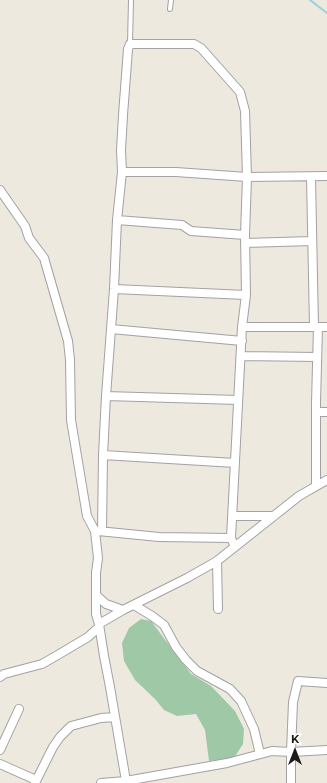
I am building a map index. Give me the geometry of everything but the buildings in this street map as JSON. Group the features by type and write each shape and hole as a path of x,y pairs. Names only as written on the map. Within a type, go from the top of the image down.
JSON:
{"street":[{"path":"126,782 96,614 96,573 117,220 122,172 121,150 123,115 128,49 130,44 194,44 201,48 240,92 246,111 246,295 242,327 231,538 235,547"},
{"path":"122,172 176,172 247,177 327,176"},
{"path":"311,177 317,357 316,486"},
{"path":"0,190 25,226 29,238 44,258 68,341 70,360 71,420 87,516 98,531 159,537 231,538"},
{"path":"117,220 182,225 191,231 245,239 312,241"},
{"path":"114,289 246,295"},
{"path":"242,327 327,327"},
{"path":"111,329 242,341"},
{"path":"241,356 317,357"},
{"path":"106,396 238,400"},
{"path":"316,412 327,412"},
{"path":"103,456 235,464"},
{"path":"0,676 42,664 88,637 99,625 123,610 187,578 217,561 299,496 327,480"},
{"path":"232,516 274,516"},
{"path":"217,561 218,609"},
{"path":"96,595 106,604 123,610"},
{"path":"134,605 164,625 176,647 197,671 230,689 241,701 254,729 260,754"},
{"path":"291,783 293,702 298,681 327,683"},
{"path":"0,750 19,709"},
{"path":"0,764 35,781 53,747 71,726 100,718 115,717"},
{"path":"102,783 126,782 227,763 272,751 291,752 327,750"}],"lane":[{"path":"130,44 131,0"},
{"path":"170,9 171,0"}],"green space":[{"path":"141,619 151,621 191,674 211,686 235,711 244,729 243,744 234,758 209,761 205,730 196,714 177,716 164,710 135,680 124,661 122,643 129,628"}],"waterway":[{"path":"310,0 327,13"}]}
